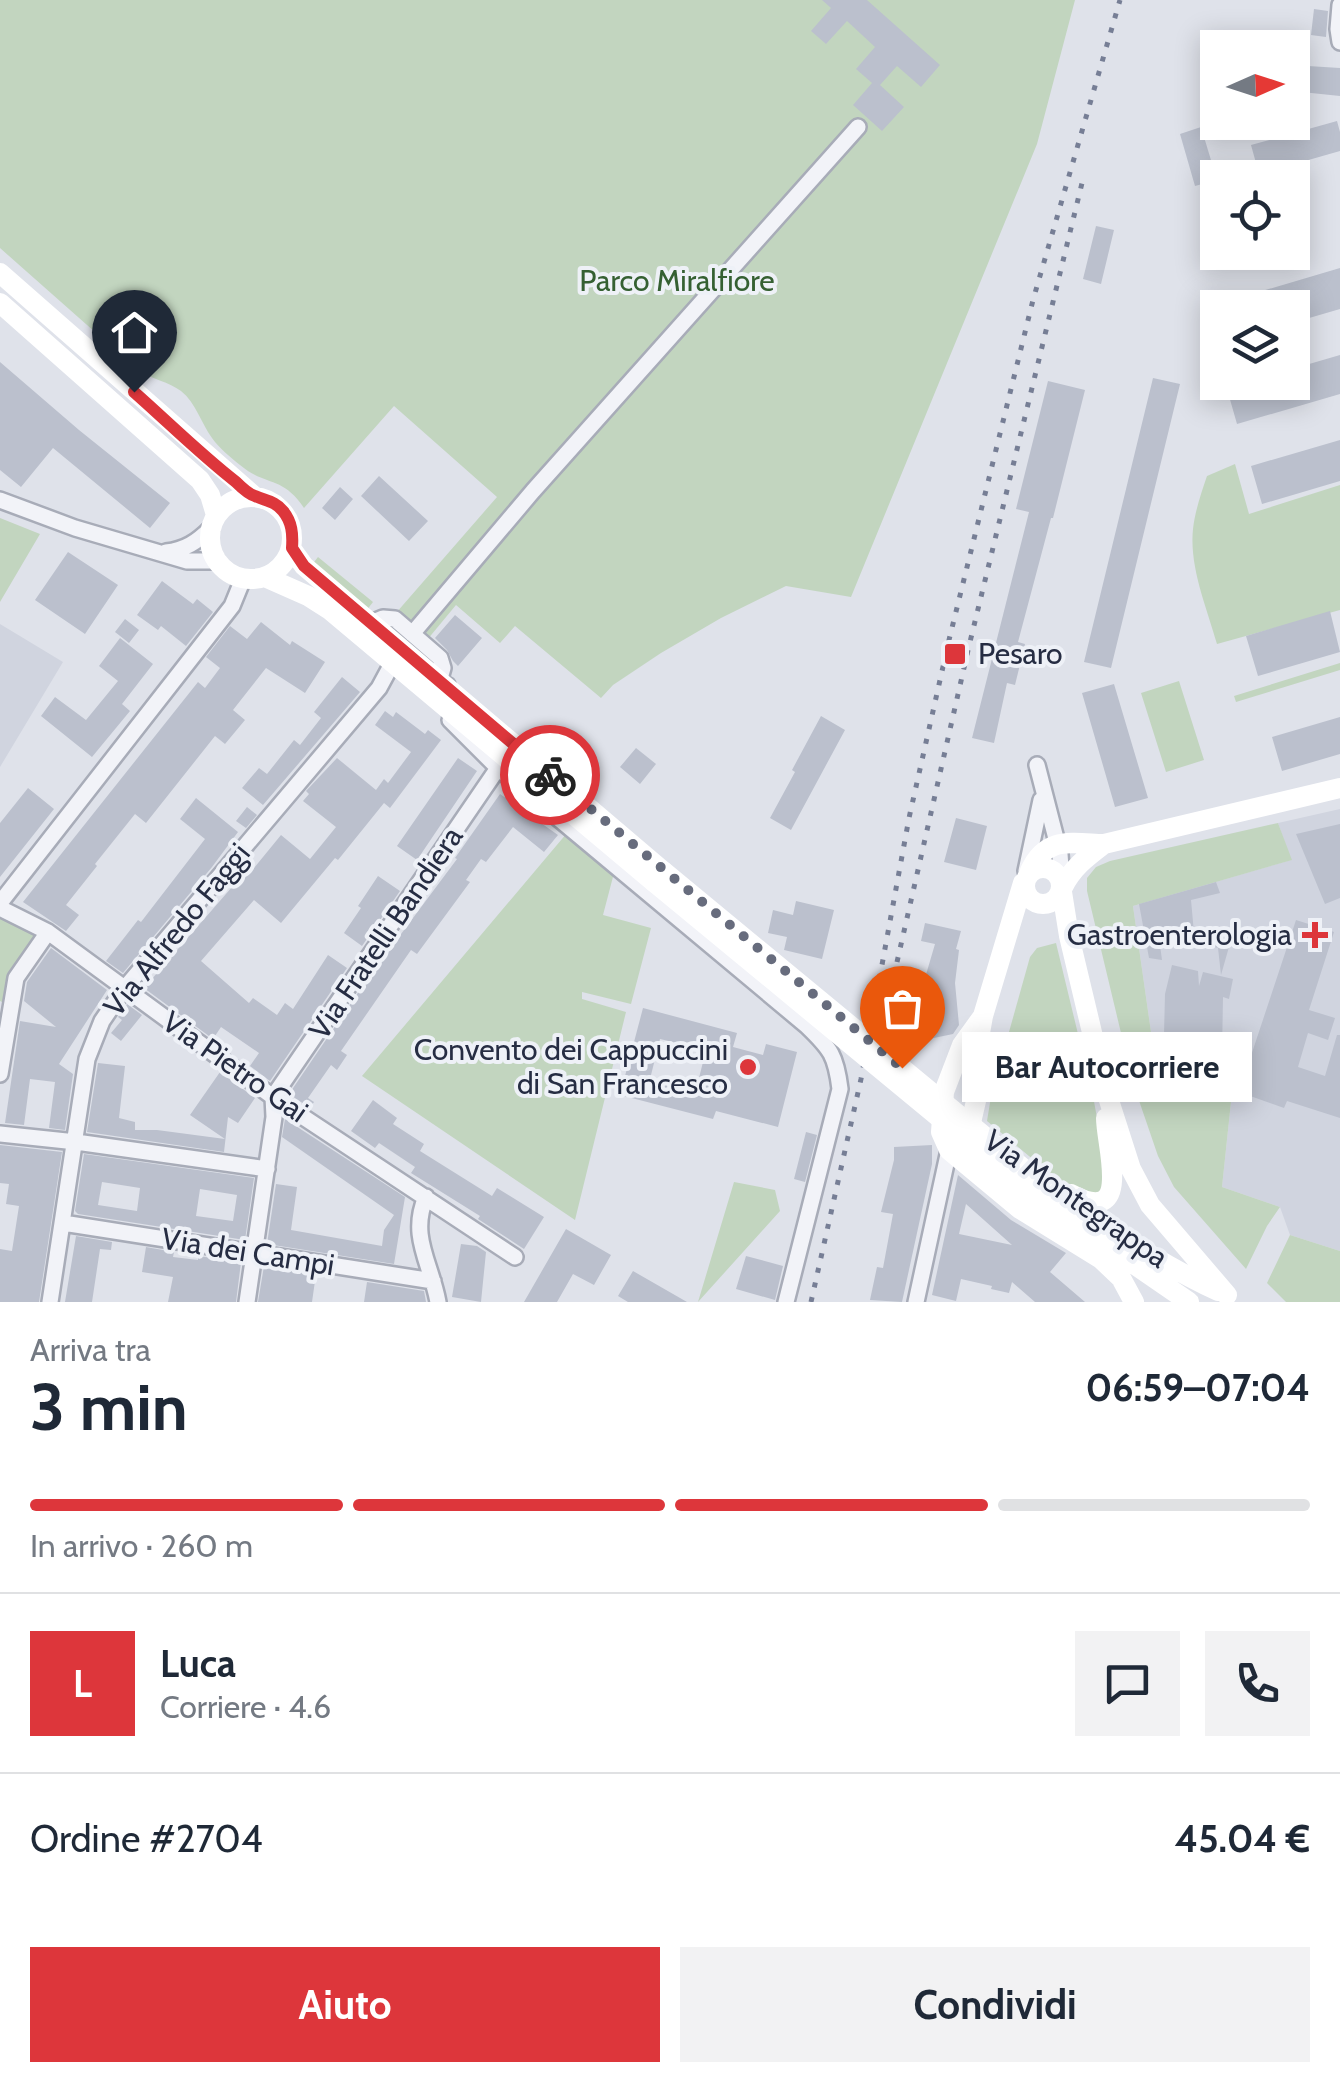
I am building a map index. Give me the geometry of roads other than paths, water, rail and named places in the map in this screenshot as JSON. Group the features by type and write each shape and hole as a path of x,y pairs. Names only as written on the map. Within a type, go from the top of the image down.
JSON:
{"main road":[{"path":"0,273 254,496"},
{"path":"0,304 200,480 210,495 214,522 212,551 224,569 244,578 265,577 308,596 393,662 434,688"},
{"path":"214,522 232,500 254,496 266,498 285,513 293,536 292,548 277,570 265,577"},
{"path":"292,548 304,566 371,623 434,688"},
{"name":"Via Montegrappa","path":"434,688 1118,1254 1190,1302"},
{"path":"949,1150 968,1131 974,1116 983,1016 1026,877 1042,851 1058,845 1104,844 1340,788"},
{"path":"1012,923 1040,903 1056,900 1069,874 1104,844"},
{"path":"1026,877 1040,869 1049,870 1062,887 1069,936 1106,1091 1131,1169 1150,1205 1232,1298"},
{"path":"1026,877 1028,896 1040,903 1069,936"},
{"path":"983,1016 962,1045 944,1092 941,1132 949,1150 1020,1209 1101,1259 1121,1278 1136,1302"},
{"path":"1037,1188 1060,1188 1094,1203 1112,1191 1106,1091"},
{"name":"Via Montegrappa","path":"1037,1188 1232,1298"},
{"path":"1118,1254 1130,1274 1136,1302"}],"street":[{"path":"1340,5 1340,42"},
{"path":"412,634 533,491 858,127"},
{"path":"0,500 75,528 187,561 217,561"},
{"path":"156,552 197,542 214,522"},
{"path":"0,906 232,606 244,578"},
{"path":"371,623 382,618 395,620 440,658 443,668 434,688"},
{"name":"Via Alfredo Faggi","path":"50,1302 87,1059 102,1021 124,988 379,688 393,662"},
{"path":"434,688 458,730 498,768 807,1026 826,1045 837,1064 840,1089 786,1302"},
{"path":"434,688 477,702 818,986 807,1026"},
{"path":"1038,764 1058,845 1062,887"},
{"name":"Via Fratelli Bandiera","path":"273,1097 498,768"},
{"path":"1026,877 1042,786"},
{"path":"685,923 682,914 694,884"},
{"path":"685,923 706,922 718,905"},
{"name":"Via Pietro Gai","path":"0,906 48,932 273,1097 515,1257"},
{"path":"0,1074 16,978 48,932"},
{"path":"247,1302 274,1117 273,1097"},
{"path":"0,1134 267,1169"},
{"path":"916,1302 949,1150"},
{"path":"426,1197 418,1215 420,1234 438,1302"},
{"name":"Via dei Campi","path":"63,1224 433,1281"}],"railway":[{"path":"811,1302 861,1079 909,818 949,640 1033,300 1120,0"},
{"path":"897,962 1083,179"}],"place":[{"name":"Pesaro","path":"955,654"},
{"name":"Gastroenterologia","path":"1315,935"},
{"name":"Convento dei Cappuccini di San Francesco","path":"748,1067"},
{"name":"Bar Autocorriere","path":"902,1068"}],"park label":[{"name":"Parco Miralfiore","path":"677,281"}]}
